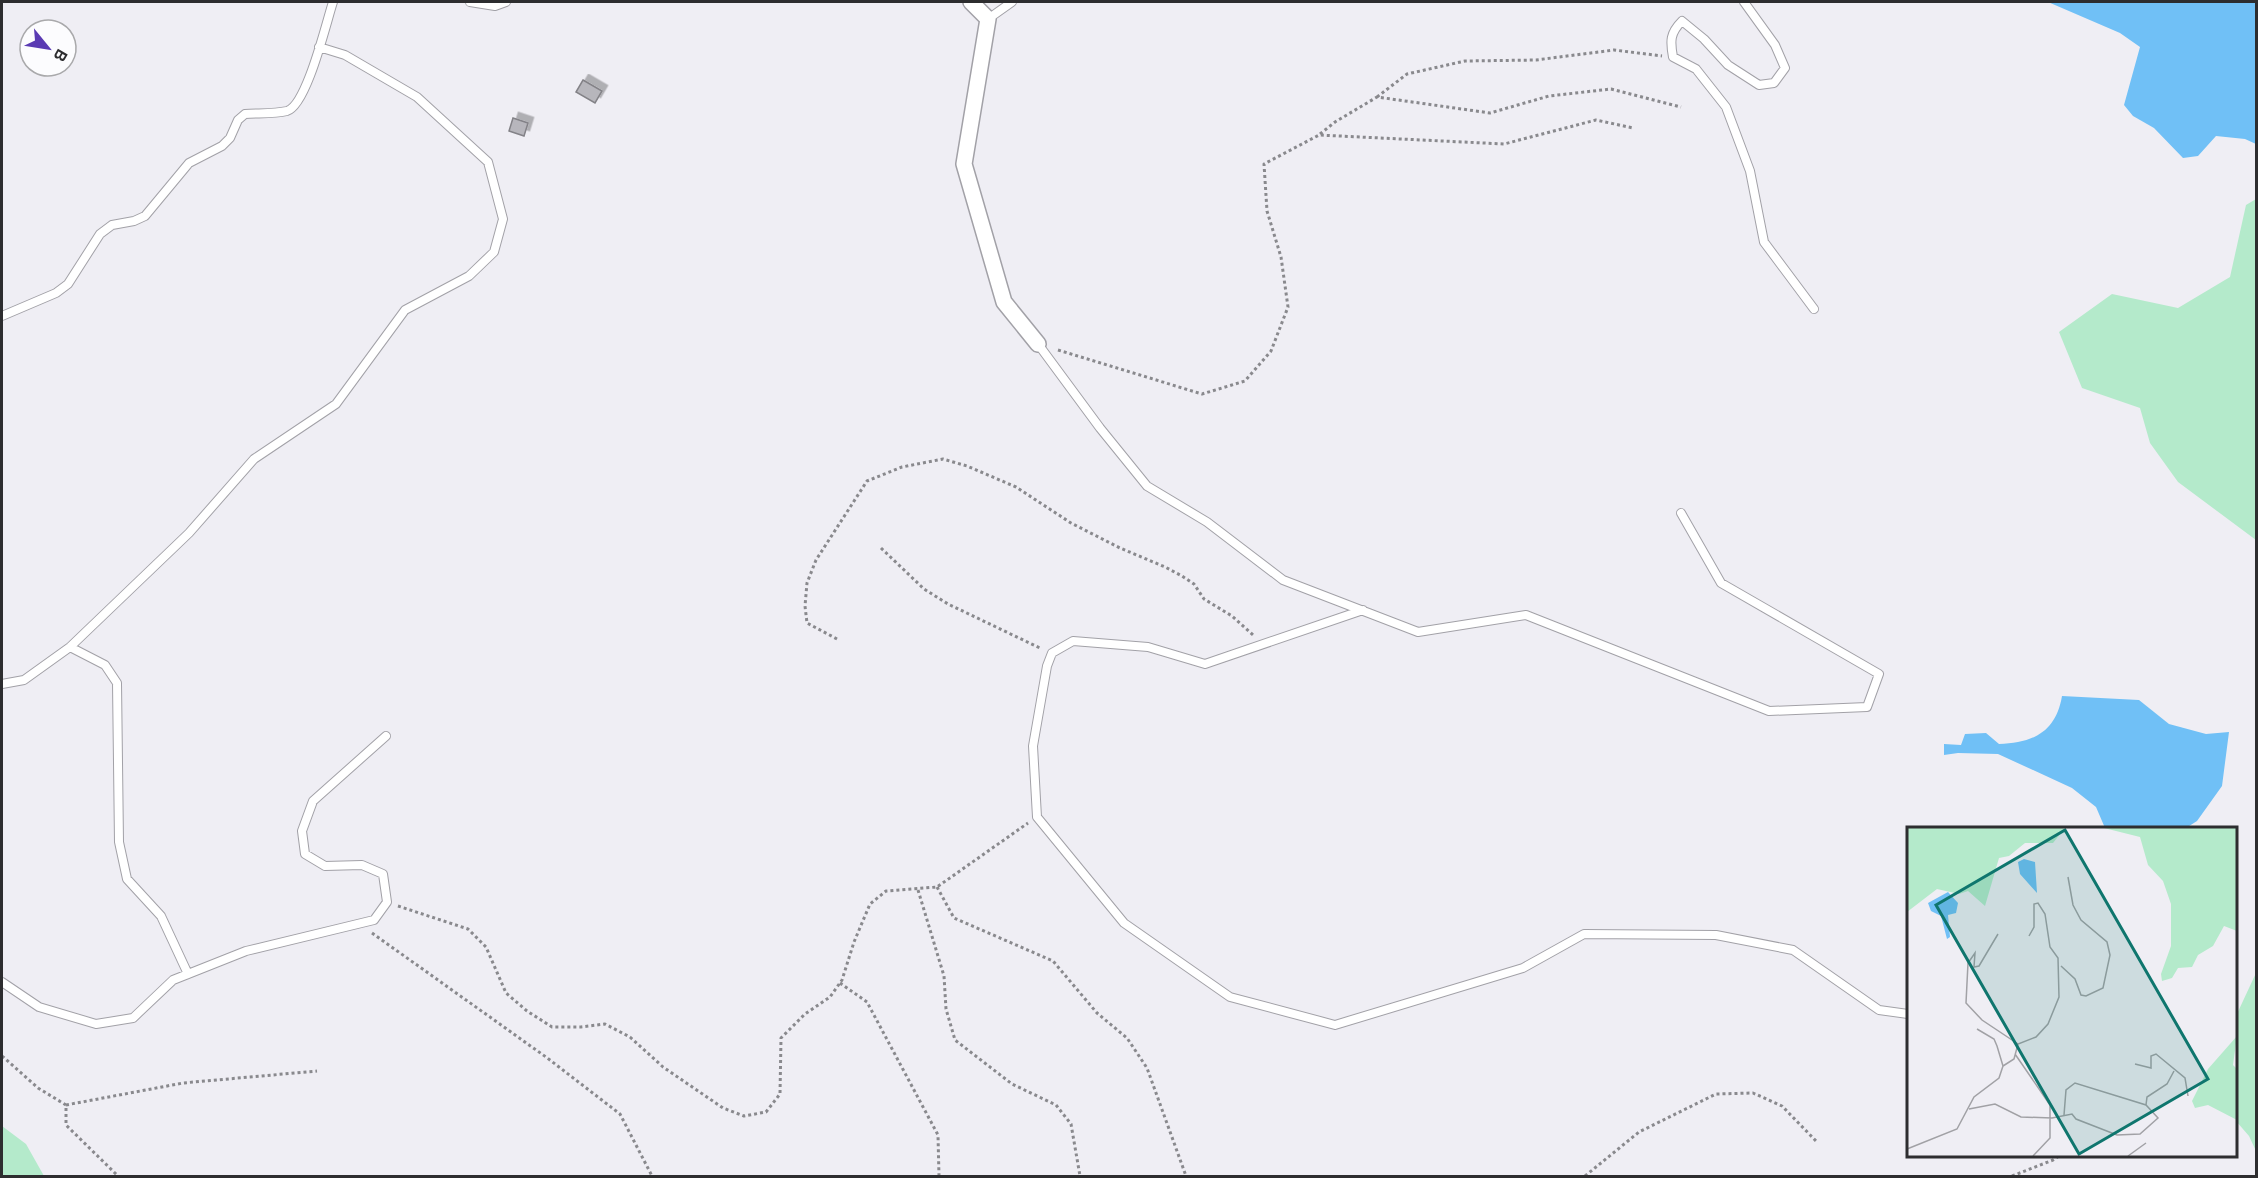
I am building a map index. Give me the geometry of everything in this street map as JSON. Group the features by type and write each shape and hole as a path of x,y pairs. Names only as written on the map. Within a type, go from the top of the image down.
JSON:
{"street":[{"path":"971,2 987,19 964,164 1004,302 1038,344"}],"lane":[{"path":"2,316 56,294 68,284 100,234 112,225 134,221 145,216 189,163 222,146 230,138 238,120 244,114 288,111 297,105 306,87 333,2"},
{"path":"470,2 495,6 506,2"},
{"path":"987,19 1012,2"},
{"path":"1744,2 1775,45 1785,68 1774,83 1759,85 1728,65 1704,39 1682,21 1672,30 1670,41 1673,57 1696,69 1726,107 1750,171 1764,242 1814,309"},
{"path":"2,684 24,680 70,647 189,533 254,459 336,404 405,310 469,276 494,252 503,219 488,162 417,97 345,55 319,48"},
{"path":"1038,344 1100,428 1147,486 1207,522 1283,580 1418,632 1526,615 1769,711 1867,707 1879,674 1721,583 1681,513"},
{"path":"1363,610 1205,664 1149,647 1073,641 1052,653 1047,666 1033,746 1037,817 1124,922 1230,997 1335,1024 1523,968 1584,934 1716,935 1793,950 1879,1010 1907,1014"},
{"path":"70,647 105,665 117,683 119,842 127,879 161,916 188,974"},
{"path":"2,982 39,1007 96,1024 133,1018 173,980 246,951 374,920 387,902 383,874 362,865 325,866 305,854 302,831 313,801 386,736"}],"path":[{"path":"1038,344 1202,394 1245,381 1271,351 1288,307 1281,256 1267,211 1264,164 1319,135 1335,122 1377,97 1407,74 1465,61 1536,60 1614,50 1673,57"},
{"path":"1377,97 1490,113 1549,96 1611,89 1681,107"},
{"path":"1319,135 1504,144 1596,120 1634,128"},
{"path":"837,639 807,623 805,606 807,584 816,560 867,481 902,467 943,459 967,466 1016,487 1071,523 1182,576 1194,584 1204,599 1232,616 1264,644"},
{"path":"881,548 924,589 948,604 1052,653"},
{"path":"387,902 468,929 486,947 506,993 527,1011 552,1027 605,1024 630,1037 663,1067 723,1108 744,1116 766,1112 780,1094 781,1038 805,1014 830,997 840,983 870,904 886,891 937,887 1037,817"},
{"path":"937,887 954,918 1053,961 1097,1013 1127,1038 1147,1068 1186,1176"},
{"path":"918,890 944,976 946,1009 955,1040 1012,1084 1056,1105 1071,1124 1080,1176"},
{"path":"358,923 546,1057 620,1114 652,1176"},
{"path":"840,983 867,1002 939,1135 939,1176"},
{"path":"2,1056 38,1088 66,1105 183,1083 317,1071"},
{"path":"1585,1176 1639,1132 1716,1094 1753,1092 1782,1106 1816,1141"},
{"path":"66,1105 66,1125 118,1176"},
{"path":"2012,1176 2057,1157"}],"green space":[{"path":"2256,199 2256,540 2178,482 2150,443 2140,408 2082,388 2059,332 2112,294 2178,308 2230,277 2246,205"},
{"path":"2256,973 2256,1151 2249,1136 2237,1122 2237,1014"},
{"path":"2,1126 26,1144 44,1176 2,1176"}],"water":[{"path":"2048,2 2256,2 2256,144 2245,139 2216,136 2198,156 2183,158 2154,128 2133,116 2124,105 2140,47 2120,33"},
{"path":"2062,696 2139,700 2169,724 2206,734 2229,732 2222,786 2197,821 2188,827 2105,827 2096,807 2072,788 1998,754 1944,755 1944,744 1961,745 1965,734 1986,733 1999,744 2032,738 2048,727 2059,708"}],"building":[{"path":"583,80 602,91 595,103 576,92"},
{"path":"513,118 528,123 524,136 509,131"}]}
